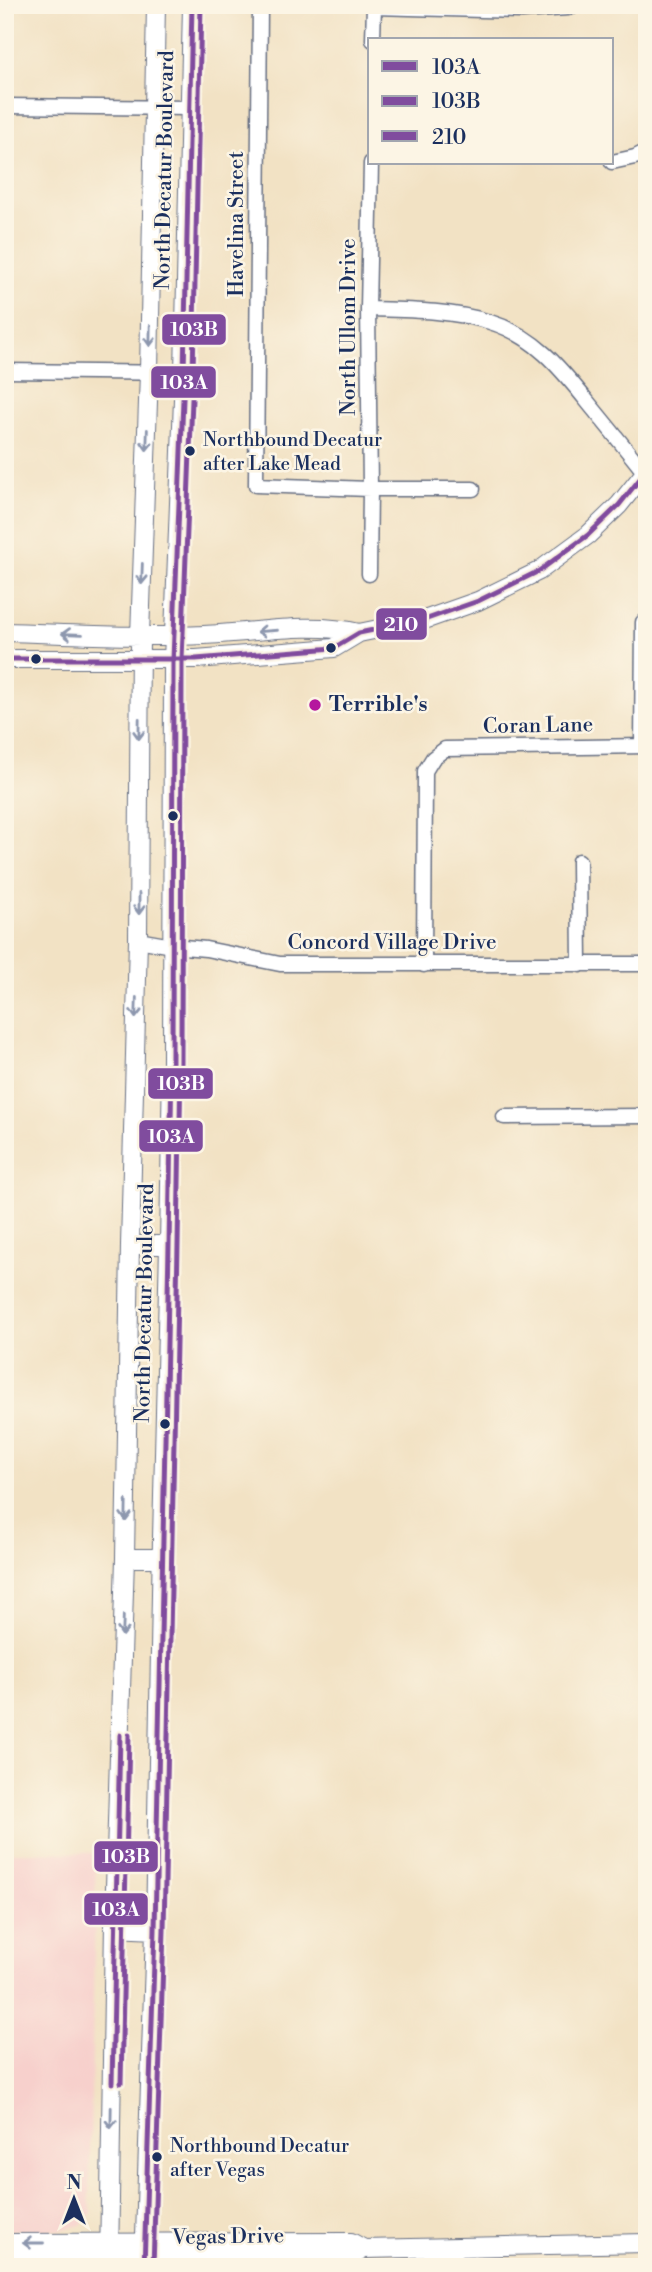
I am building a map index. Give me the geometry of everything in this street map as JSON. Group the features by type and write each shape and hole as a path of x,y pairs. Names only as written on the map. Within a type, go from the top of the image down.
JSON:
{"main road":[{"name":"North Decatur Boulevard","path":"109,2264 114,1928 138,940 139,660 149,372 156,5"},
{"name":"North Decatur Boulevard","path":"144,2257 155,1930 169,1245 173,660 184,373 192,5"},
{"path":"5,659 173,660 334,648 359,633 427,619 478,601 539,571 588,535 619,505 646,471"},
{"path":"5,632 174,636 335,627 359,633"},
{"path":"130,1245 169,1245"},
{"path":"125,1558 161,1558"},
{"path":"114,1928 155,1930"},
{"name":"Vegas Drive","path":"5,2261 109,2264 144,2257 351,2242 364,2249 647,2243"},
{"name":"Vegas Drive","path":"5,2243 109,2243 144,2257"}],"street":[{"name":"Havelina Street","path":"260,5 256,485 370,489"},
{"path":"373,38 374,6 522,11 577,5"},
{"path":"5,106 190,108"},
{"path":"614,162 647,151"},
{"name":"North Ullom Drive","path":"369,574 368,309 371,164"},
{"path":"368,309 461,315 491,322 516,332 558,364 646,471"},
{"path":"5,370 184,373"},
{"path":"370,489 473,489"},
{"path":"643,622 644,746"},
{"name":"Coran Lane","path":"425,965 425,771 433,758 445,749 644,746"},
{"path":"579,861 580,965"},
{"name":"Concord Village Drive","path":"138,940 206,949 280,964 647,964"},
{"path":"504,1117 647,1116"}],"shaded area":[{"path":"5,1852 96,1853 89,2198 92,2213 81,2225 60,2230 5,2230"}],"transit line":[{"name":"103A","path":"144,2267 155,1930 169,1245 173,660 184,373 192,5"},
{"name":"103B","path":"153,2267 164,1930 178,1245 182,660 193,373 201,5"},
{"name":"210","path":"5,659 196,659 334,648 359,633 427,619 478,601 539,571 588,535 619,505 647,470"},
{"name":"103A","path":"112,2083 120,1735"},
{"name":"103B","path":"121,2083 129,1735"}],"place":[{"name":"Northbound Decatur after Lake Mead","path":"190,451"},
{"name":"Terrible's","path":"315,705"},
{"name":"Northbound Decatur after Vegas","path":"157,2157"}]}
